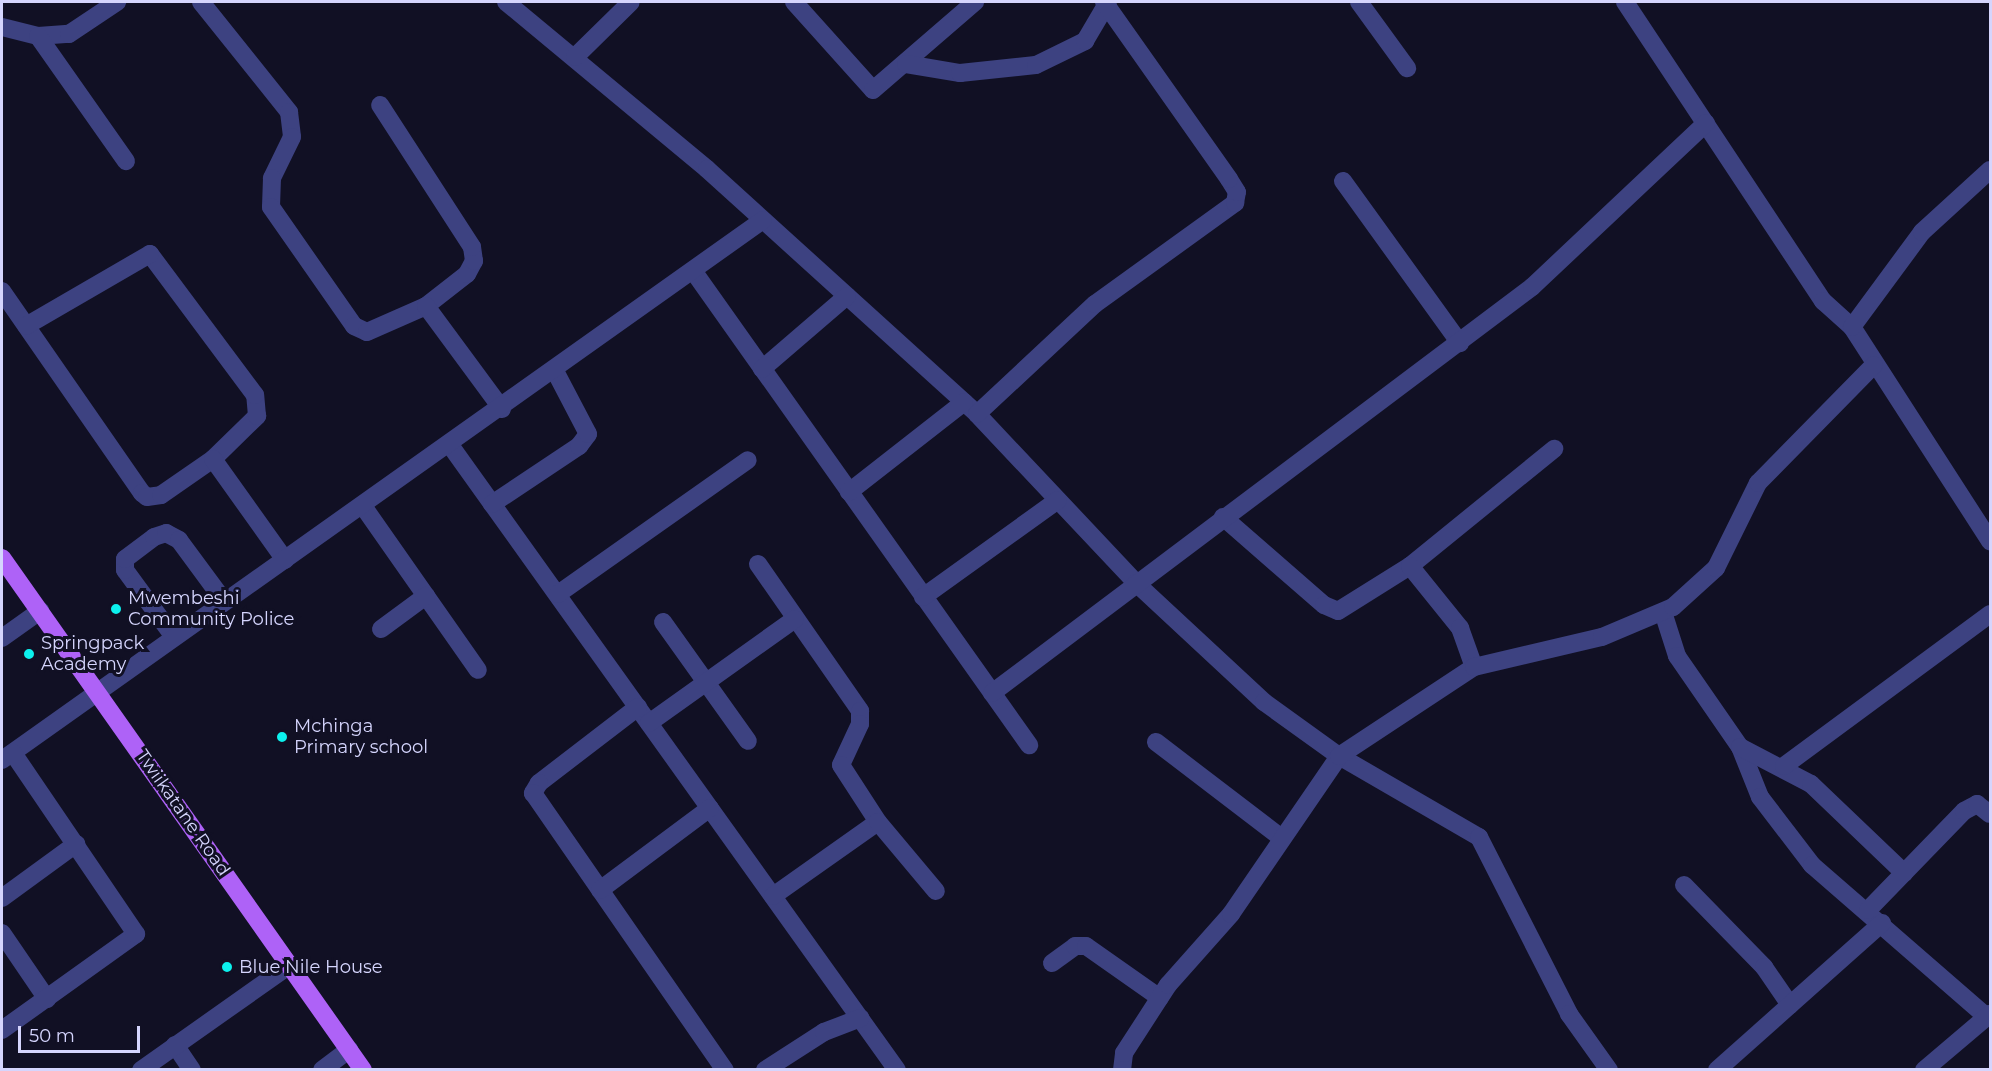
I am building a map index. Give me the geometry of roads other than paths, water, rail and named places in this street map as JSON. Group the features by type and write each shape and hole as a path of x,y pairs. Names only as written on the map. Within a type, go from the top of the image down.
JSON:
{"main road":[{"name":"Twiikatane Road","path":"2,558 363,1070"}],"street":[{"path":"2,27 38,36 69,34 117,2"},
{"path":"201,2 289,112 292,137 272,178 271,207 354,326 375,331 426,306 467,274 474,254 380,105"},
{"path":"506,2 574,57 763,220 970,408 1136,583 1257,695 1339,756 1486,846 1569,1014 1610,1070"},
{"path":"574,57 631,2"},
{"path":"794,2 868,88 879,89 975,2"},
{"path":"849,492 970,408 1095,304 1235,202 1237,192 1106,2 1085,41 1036,65 960,73 906,64"},
{"path":"1359,2 1407,68"},
{"path":"1625,2 1823,301 1852,327 1874,365 1990,541"},
{"path":"38,36 126,161"},
{"path":"992,693 1223,517 1460,343 1532,287 1706,123"},
{"path":"1852,327 1922,232 1990,170"},
{"path":"1344,181 1460,343"},
{"path":"2,1030 136,934 76,844 7,756 502,409 763,220"},
{"path":"2,291 26,326 142,493 161,495 213,459 252,424 258,402 156,256 137,257 26,326"},
{"path":"693,272 1029,745"},
{"path":"762,369 847,296"},
{"path":"426,306 502,409"},
{"path":"1122,1070 1124,1053 1160,998 1231,914 1280,836 1339,756 1474,667 1602,637 1663,612 1709,576 1752,490 1874,365"},
{"path":"492,504 579,446 588,434 555,371"},
{"path":"450,445 897,1070"},
{"path":"1223,517 1331,609 1349,607 1410,566 1554,449"},
{"path":"213,459 285,560"},
{"path":"558,594 748,460"},
{"path":"923,597 1058,500"},
{"path":"363,506 478,670"},
{"path":"174,637 125,570 125,559 154,537 166,533 179,540 224,602"},
{"path":"758,564 860,711 860,724 841,765 878,822 936,891"},
{"path":"1410,566 1460,628 1474,667"},
{"path":"381,629 426,596"},
{"path":"2,638 40,611"},
{"path":"1663,612 1677,656 1740,747 1760,797 1812,865 1868,910 1989,1015 1924,1070"},
{"path":"1784,766 1990,614"},
{"path":"649,723 795,619"},
{"path":"663,622 708,681 748,741"},
{"path":"638,707 540,783 533,793 725,1070"},
{"path":"1156,742 1280,836"},
{"path":"1740,747 1784,766 1836,806 1904,873"},
{"path":"1868,910 1971,806 1982,806 1990,814"},
{"path":"600,890 710,808"},
{"path":"773,896 878,822"},
{"path":"2,898 76,844"},
{"path":"1684,885 1764,967 1790,1005"},
{"path":"1717,1070 1882,923"},
{"path":"2,933 47,999"},
{"path":"1052,963 1075,946 1086,946 1160,998"},
{"path":"141,1070 290,965"},
{"path":"765,1070 824,1032 860,1018"},
{"path":"175,1045 192,1070"},
{"path":"322,1070 349,1050"}],"place":[{"name":"Mwembeshi Community Police","path":"116,609"},
{"name":"Springpack Academy","path":"29,654"},
{"name":"Mchinga Primary school","path":"282,737"},
{"name":"Blue Nile House","path":"227,967"}]}
